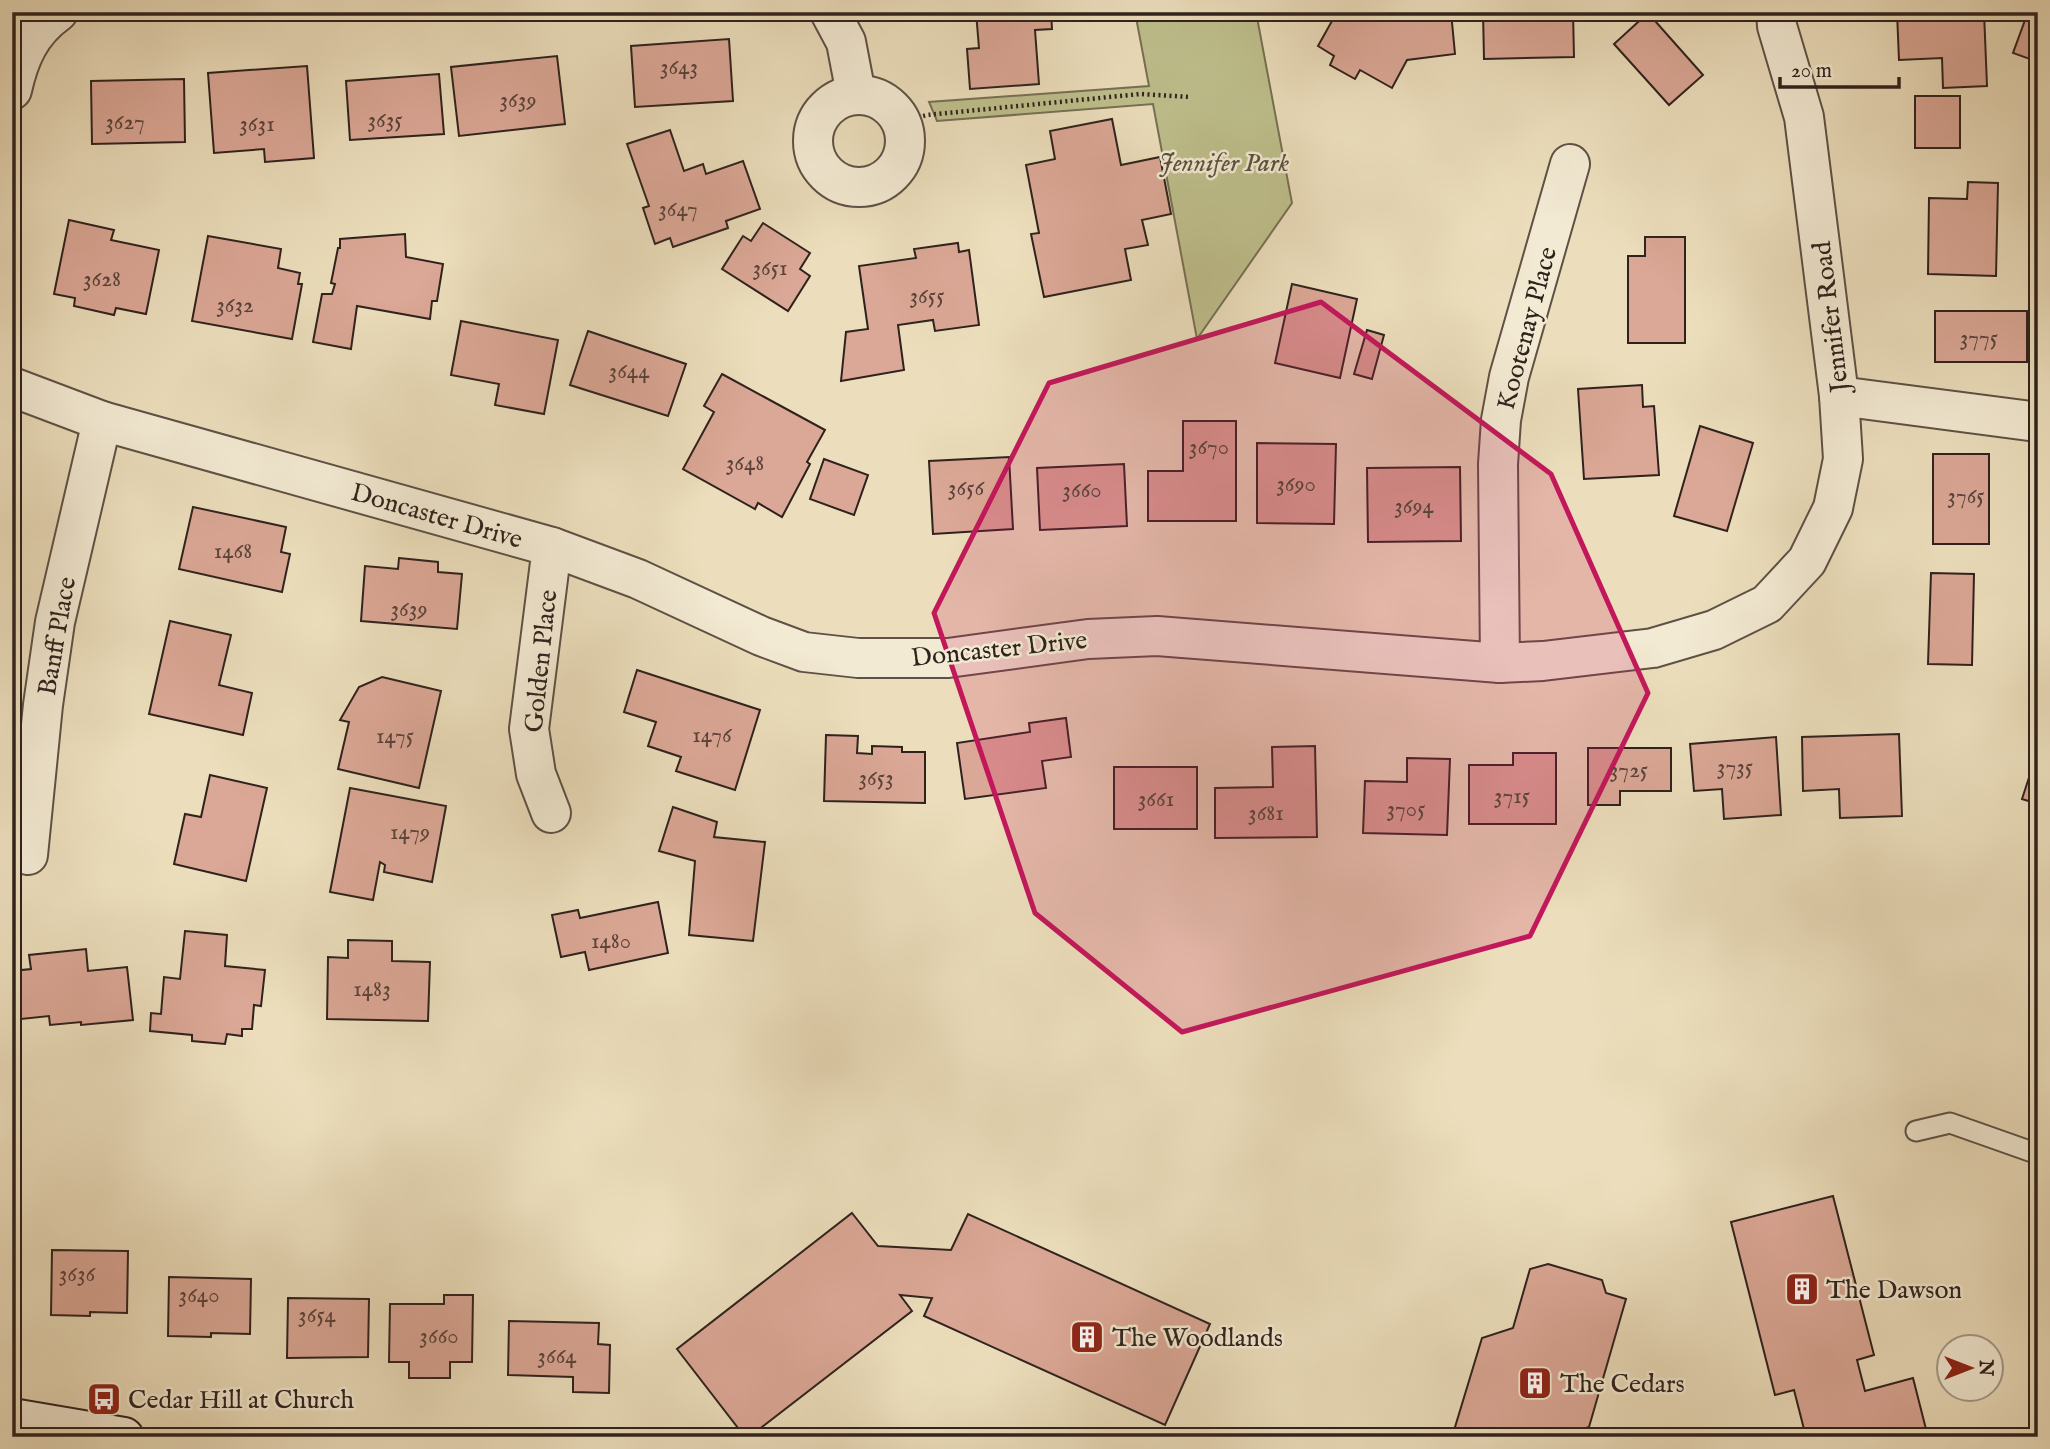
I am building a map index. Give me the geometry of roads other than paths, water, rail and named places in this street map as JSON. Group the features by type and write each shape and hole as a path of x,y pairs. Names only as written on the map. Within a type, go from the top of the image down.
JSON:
{"street":[{"path":"12,90 18,63 41,24 58,12"},
{"path":"830,12 846,42 856,94"},
{"name":"Jennifer Road","path":"1767,604 1807,561 1833,508 1843,459 1839,396 1804,117 1777,26 1776,12"},
{"path":"856,94 876,97 891,107 902,122 906,144 900,164 885,180 865,188 843,186 825,174 814,156 812,134 820,114 836,100 856,94"},
{"name":"Kootenay Place","path":"1500,663 1498,464 1501,420 1509,377 1570,164"},
{"name":"Doncaster Drive","path":"12,387 102,421 552,547 638,579 761,636 804,652 858,658 948,658 1088,639 1157,636 1460,661 1544,661 1653,648 1714,630 1767,604"},
{"path":"1839,396 2038,422"},
{"name":"Banff Place","path":"28,855 43,705 55,622 102,421"},
{"name":"Golden Place","path":"551,813 536,774 529,729 552,547"},
{"path":"12,1418 124,1437"}],"lane":[{"path":"1916,1131 1950,1123 2038,1154"}],"place":[{"name":"The Dawson","path":"1802,1289"},
{"name":"The Woodlands","path":"1087,1337"},
{"name":"The Cedars","path":"1535,1383"},
{"name":"Cedar Hill at Church","path":"104,1399"}],"park label":[{"name":"Jennifer Park","path":"1224,162"}]}
